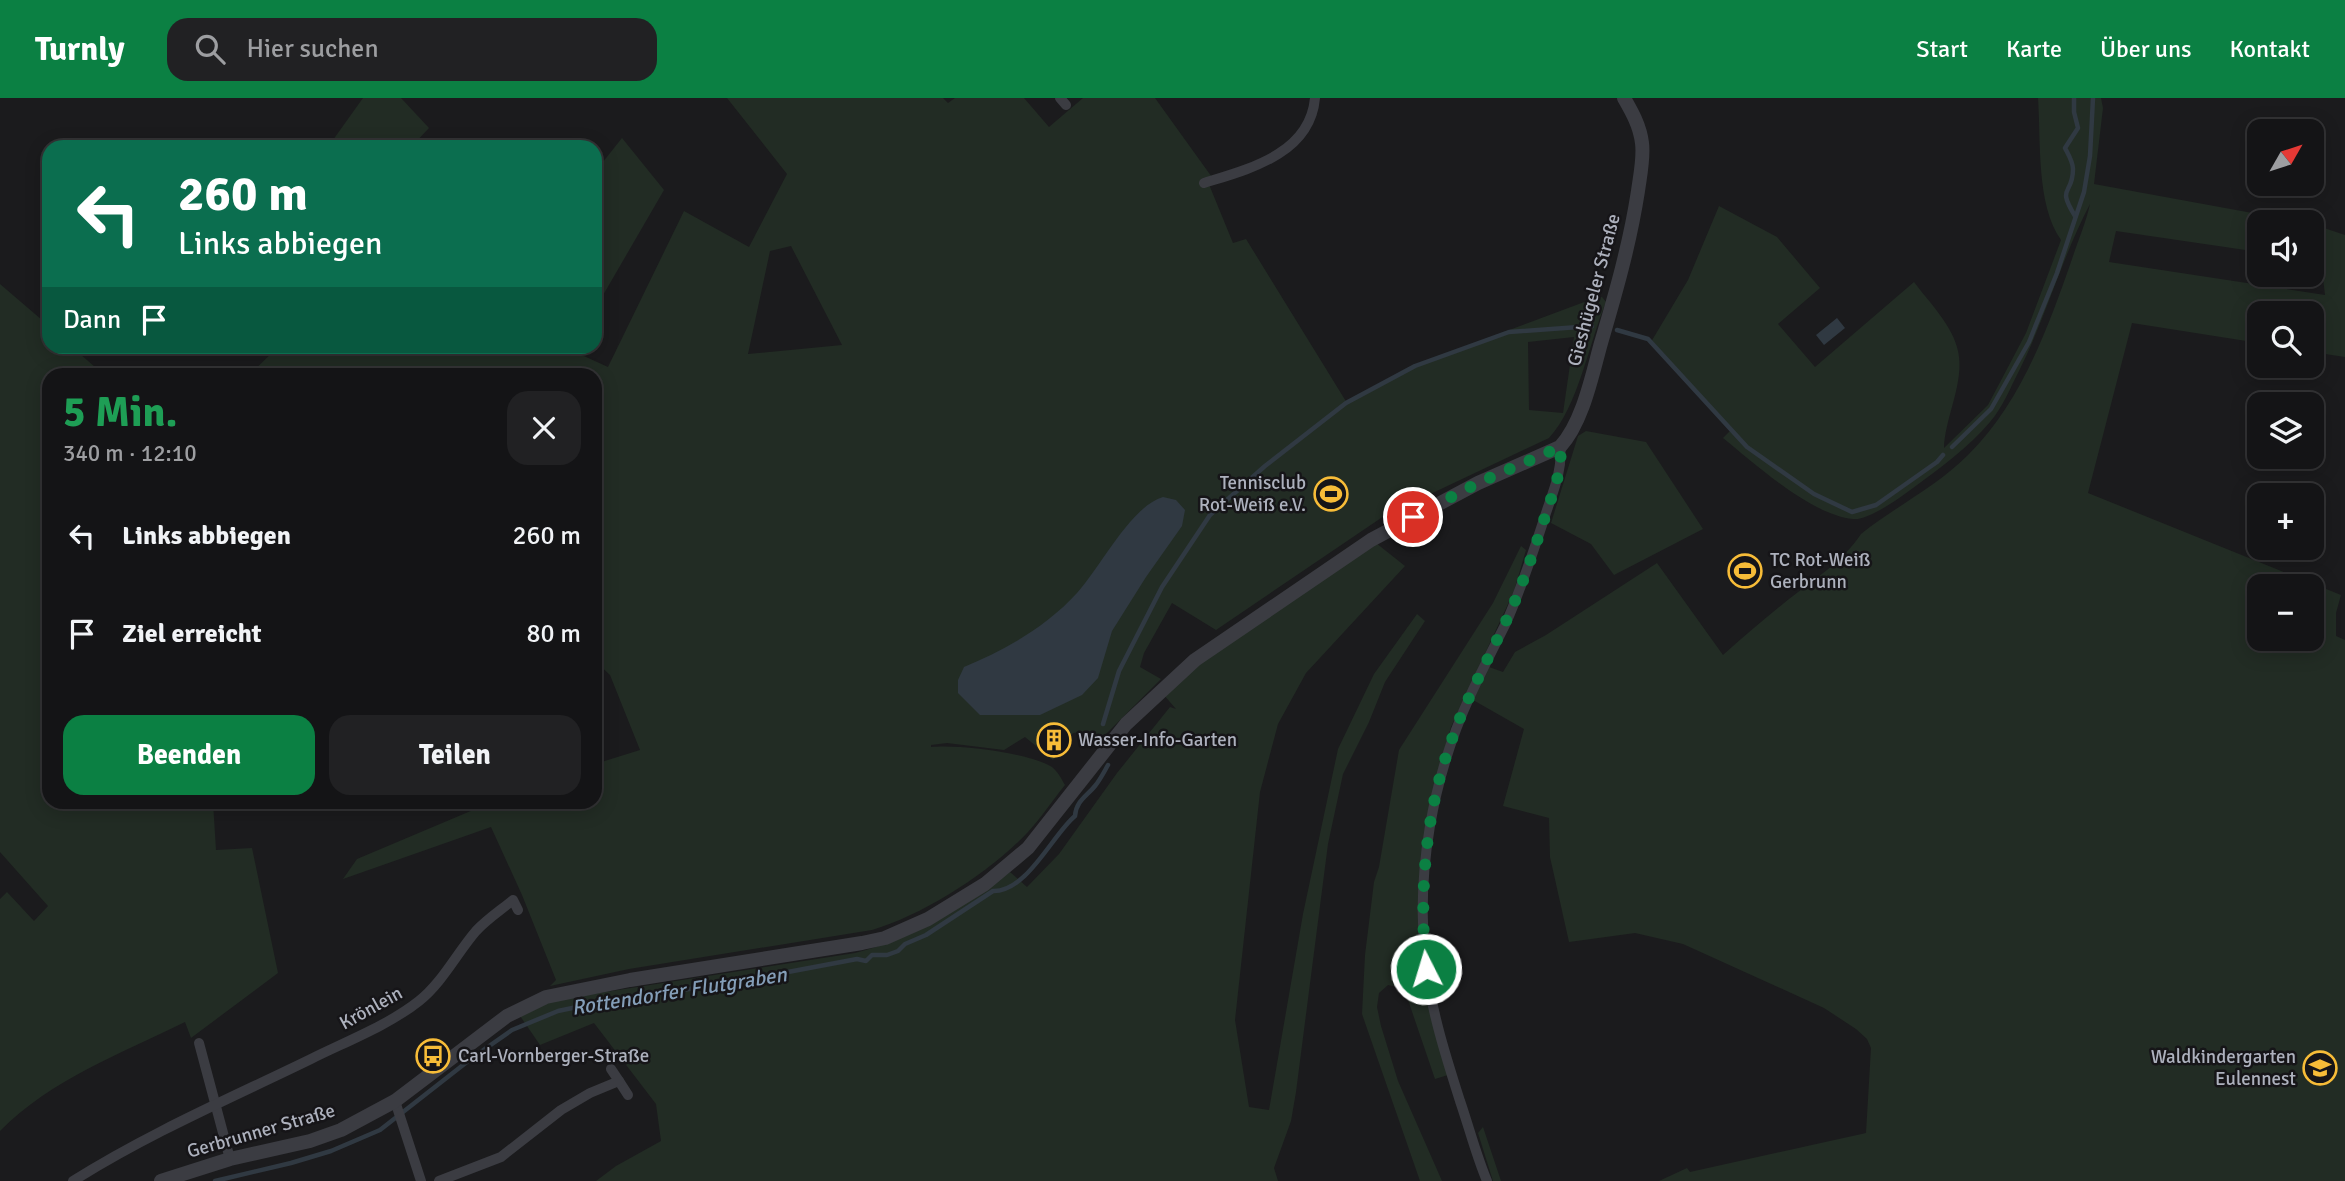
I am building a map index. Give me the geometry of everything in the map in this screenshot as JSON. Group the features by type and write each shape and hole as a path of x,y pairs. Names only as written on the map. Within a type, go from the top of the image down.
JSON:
{"street":[{"path":"1204,183 1262,163 1301,138 1310,119 1315,98"},
{"name":"Gieshügeler Straße","path":"1563,443 1574,425 1625,266 1641,168 1642,143 1634,116 1624,98"},
{"path":"1487,1181 1437,1024 1426,969 1422,903 1427,849 1438,783 1451,740 1469,696 1506,621 1533,553 1557,480 1563,443"},
{"name":"Gerbrunner Straße","path":"161,1181 230,1159 310,1141 341,1130 394,1101 506,1016 546,998 630,980 862,943 885,938 928,919 985,884 1028,848 1126,724 1195,660 1371,540 1445,500 1563,443"},
{"name":"Krönlein","path":"73,1181 137,1143 356,1037 418,1002 477,930 514,901"},
{"path":"200,1043 214,1106 230,1159"},
{"path":"611,1069 628,1095"},
{"path":"439,1181 501,1157 561,1110 590,1093 620,1081"},
{"path":"394,1101 421,1181"}],"shaded area":[{"path":"363,98 401,98 429,128 418,140 333,140"},
{"path":"727,98 943,98 948,103 955,98 1024,98 1049,127 1083,98 1155,98 1214,180 1208,182 1233,243 1246,239 1347,403 1416,365 1595,298 1602,297 1606,302 1568,409 1549,438 1384,516 1216,630 1172,603 1144,653 1140,667 1161,679 1102,738 1088,731 1073,733 1053,760 1025,737 1004,750 947,743 931,745 993,751 1042,762 1058,773 1065,785 1033,827 995,862 955,890 913,914 872,930 629,969 550,986 556,980 491,827 343,879 357,859 475,809 602,809 602,762 640,750 610,675 602,668 602,368 256,368 271,354 579,354 608,367 684,211 749,247 787,174","holes":["791,246 842,345 748,354 770,251","1574,337 1563,413 1529,410 1528,342"]},
{"path":"2038,98 2101,98 2103,108 2094,184 2247,212 2247,250 2116,231 2109,262 2247,283 2247,287 2273,287 2325,295 2324,228 2345,235 2345,357 2324,354 2324,301 2247,301 2247,341 2132,323 2088,493 2247,557 2247,560 2254,560 2289,574 2247,574 2247,651 2324,651 2324,588 2341,595 2336,613 2336,636 2345,640 2345,1181 1659,1181 1687,1168 1690,1172 1866,1133 1871,1048 1867,1039 1856,1029 1824,1008 1683,944 1635,933 1569,942 1550,857 1549,818 1503,806 1524,729 1473,700 1489,667 1503,672 1515,652 1657,563 1723,655 1837,561 1861,534 1943,477 1987,434 2018,388 2043,338 2090,204 2029,350 1995,416 1943,465 1893,502 1859,519 1837,515 1802,498 1784,487 1723,438 1731,430 1651,342 1688,280 1719,206 1777,237 1820,288 1778,324 1815,367 1914,282 1946,323 1958,351 1959,375 1944,448 1988,405 2026,333 2061,240 2047,209 2040,153"},
{"path":"622,138 664,190 602,297 602,163"},
{"path":"0,284 42,320 42,354 80,354 96,368 42,368 42,809 213,809 216,850 252,848 278,973 191,1038 185,1022 112,1057 41,1097 0,1131 0,899 7,892 34,921 48,906 0,852"},
{"path":"1837,318 1845,328 1824,345 1816,335"},
{"path":"1586,431 1646,442 1703,529 1614,575 1591,544 1551,523 1578,436"},
{"path":"1163,497 1176,500 1185,510 1182,526 1112,631 1098,678 1082,695 1040,715 980,715 958,693 958,680 964,667 1010,645 1052,617 1077,593 1139,512"},
{"path":"1376,543 1405,566 1306,673 1278,724 1260,792 1235,1020 1249,1107 1269,1110 1303,914 1338,749 1374,674 1417,614 1425,621 1385,682 1343,774 1328,844 1291,1121 1274,1168 1278,1181 596,1181 616,1166 661,1141 656,1104 594,1023 540,1045 518,1013 545,1002 855,953 897,939 937,920 1010,872 1027,887 1059,854 1117,773 1170,707 1176,709 1163,694 1196,664"},
{"path":"1521,546 1526,550 1514,591 1451,727 1433,790 1418,893 1448,1075 1435,1079 1406,994 1397,987 1388,985 1379,993 1377,1007 1381,1026 1398,1081 1442,1181 1420,1181 1362,1014 1365,955 1374,882 1379,867 1399,750 1493,603"},
{"path":"1483,1127 1501,1181 1493,1181 1478,1133"}],"waterway":[{"path":"2074,98 2078,128 2065,148 2073,169 2066,195 2075,216"},
{"name":"Rottendorfer Flutgraben","path":"1952,447 1991,409 2029,342 2057,273 2084,192 2090,156 2093,98"},
{"name":"Rottendorfer Flutgraben","path":"1103,724 1119,671 1162,587 1210,515 1265,466 1346,403 1415,366 1509,332 1592,326"},
{"name":"Rottendorfer Flutgraben","path":"1617,330 1648,339 1747,447 1814,494 1852,512 1876,505 1943,455"},
{"name":"Rottendorfer Flutgraben","path":"215,1181 331,1151 380,1130 512,1030 558,1011 857,959 866,961 872,955 887,955 898,951 905,944 926,935 993,891 1005,889 1017,882 1075,816 1080,803 1097,784 1108,765"}],"place":[{"name":"Tennisclub Rot-Weiß e.V.","path":"1331,494"},
{"name":"TC Rot-Weiß Gerbrunn","path":"1745,571"},
{"name":"Wasser-Info-Garten","path":"1054,740"},
{"name":"Carl-Vornberger-Straße","path":"433,1056"},
{"name":"Waldkindergarten Eulennest","path":"2320,1068"}],"route":[{"path":"1413,517 1478,483 1560,447 1557,480 1533,553 1506,621 1469,696 1451,740 1438,783 1427,849 1422,903 1426,969"}]}
